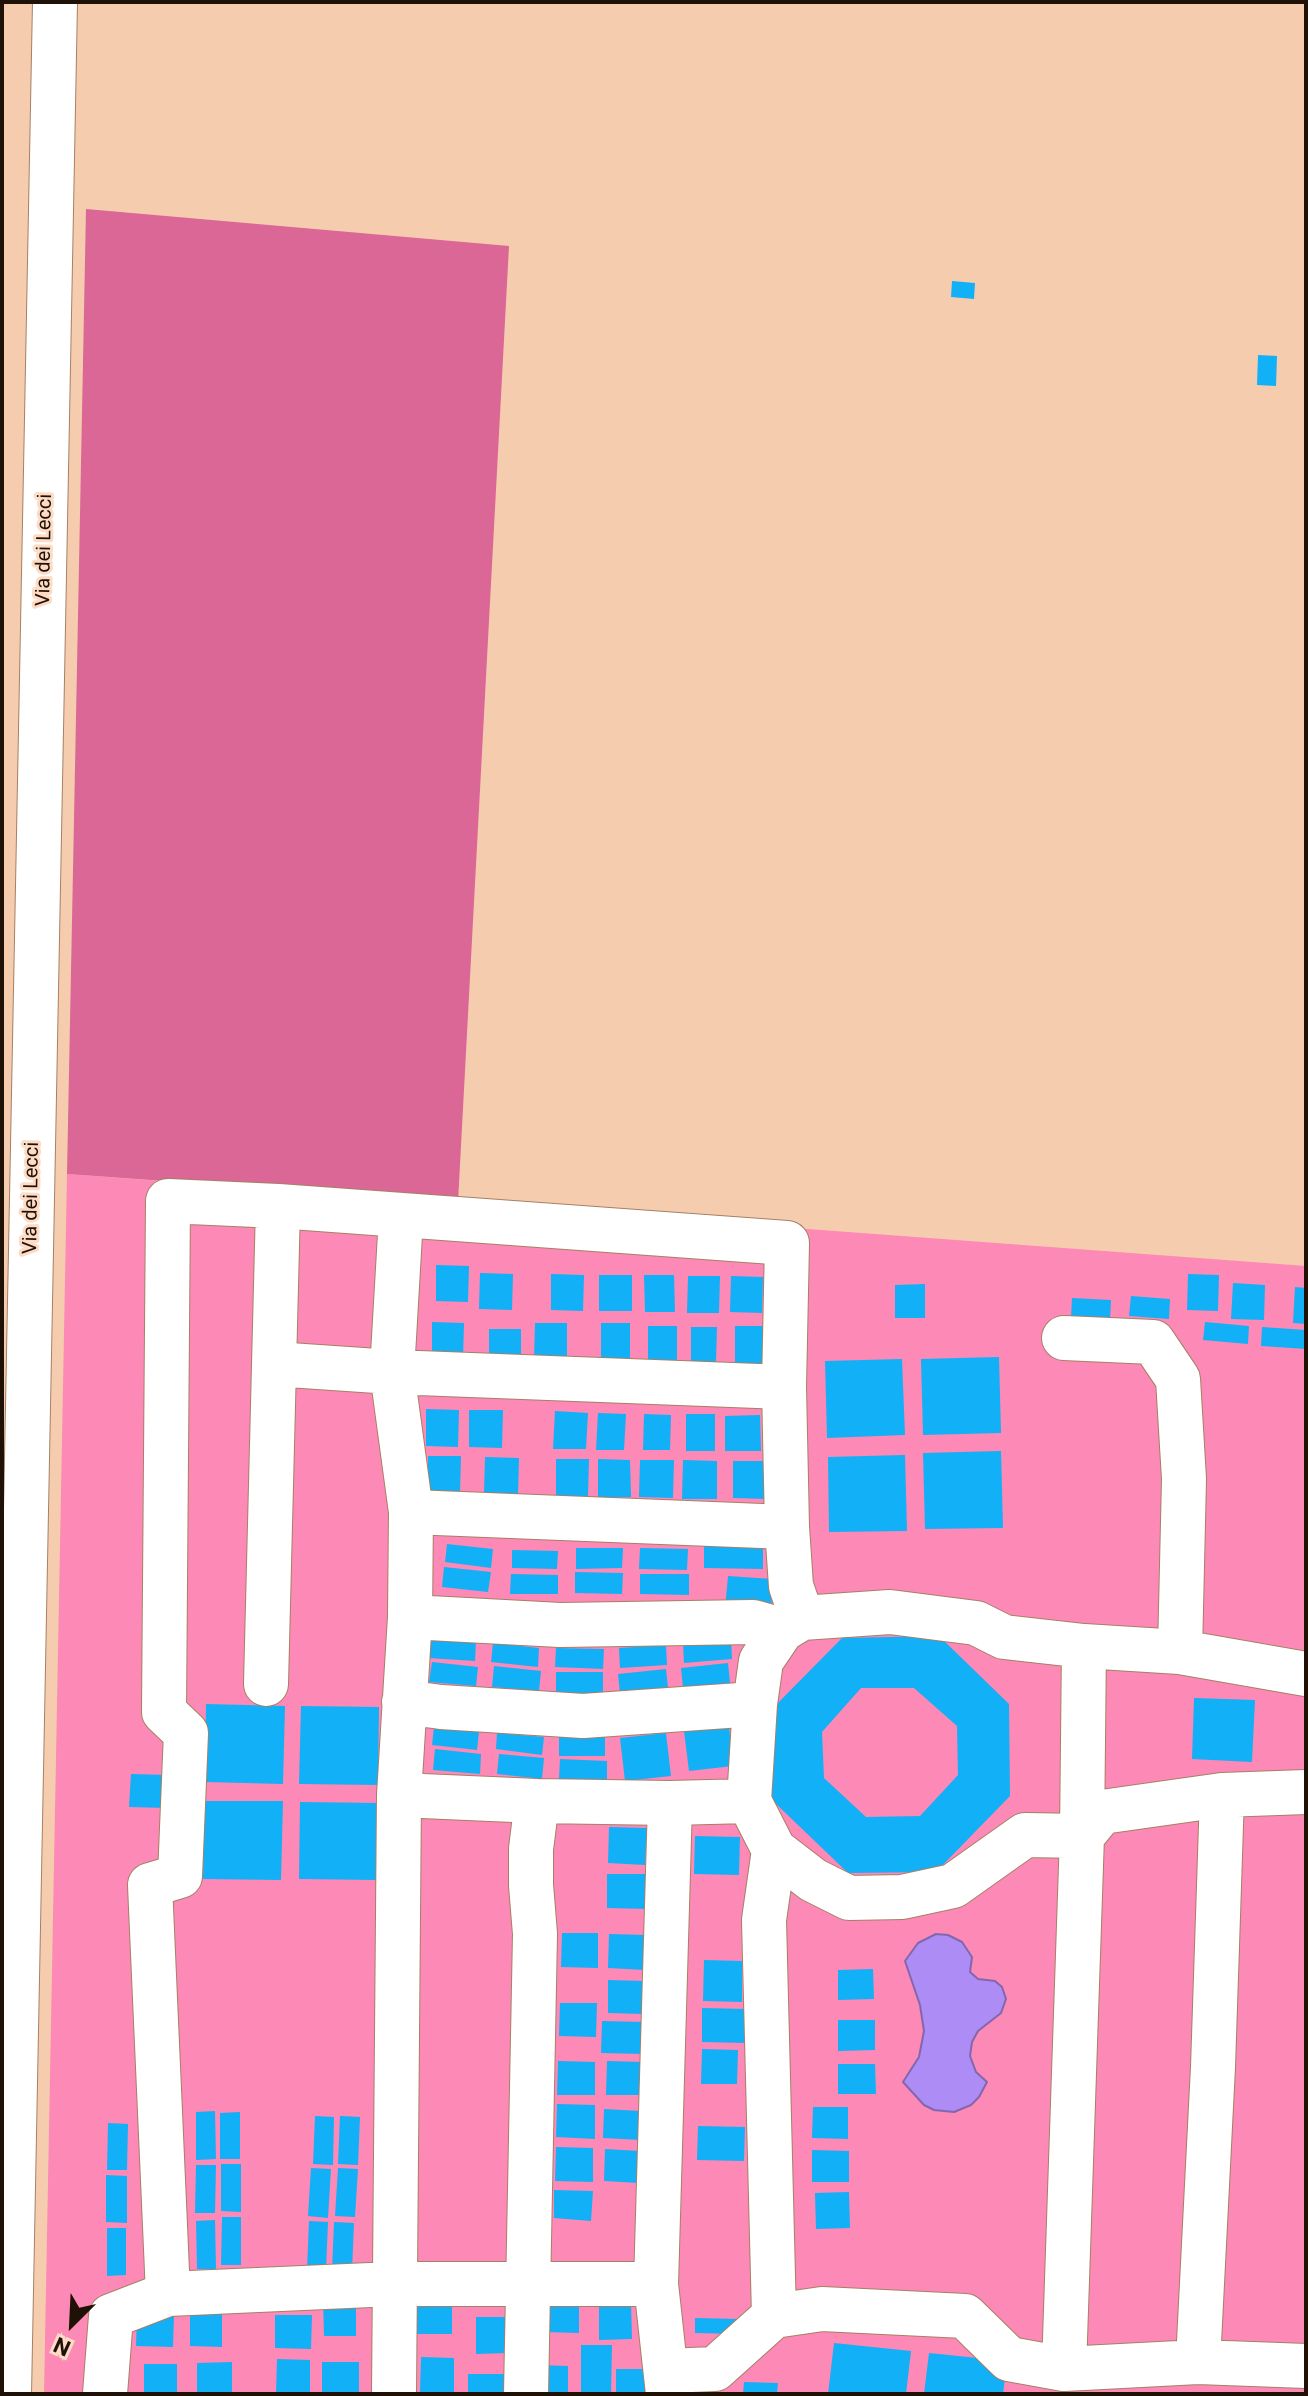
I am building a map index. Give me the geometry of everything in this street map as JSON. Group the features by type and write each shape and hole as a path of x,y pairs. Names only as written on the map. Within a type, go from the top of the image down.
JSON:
{"street":[{"name":"Via dei Lecci","path":"9,2394 7,2233 15,1384 55,2"},
{"path":"168,2294 150,1885 180,1876 186,1733 164,1712 168,1201 278,1206 787,1243 784,1387 792,1624 761,1661 749,1801 774,1850 813,1880 849,1898 902,1897 953,1886 1025,1835 1082,1836"},
{"path":"266,1684 278,1206"},
{"path":"394,2394 399,1795 410,1617 411,1512 392,1372 401,1217"},
{"path":"1064,1338 1153,1342 1178,1379 1184,1479 1180,1652"},
{"path":"274,1364 392,1372 784,1387"},
{"path":"411,1512 787,1527"},
{"path":"410,1617 560,1625 792,1624 890,1612 976,1623 1004,1637 1180,1652 1306,1674"},
{"path":"1064,2369 1082,1836 1084,1646"},
{"path":"404,1702 583,1716 755,1704"},
{"path":"1082,1836 1102,1812 1222,1795 1306,1792"},
{"path":"399,1795 537,1801 749,1801"},
{"path":"1198,2362 1213,2067 1222,1795"},
{"path":"526,2394 535,1934 531,1873 537,1801"},
{"path":"670,1803 656,2284 667,2383 715,2369 774,2316 822,2309 965,2316 1009,2359 1112,2380 1198,2362 1306,2366"},
{"path":"774,1850 764,1920 774,2316"},
{"path":"105,2394 111,2316 168,2294 393,2284 656,2284"}],"shaded area":[{"path":"86,209 509,246 458,1202 67,1174"},
{"path":"67,1174 1306,1266 1306,2394 44,2394"},
{"path":"936,1934 948,1935 962,1942 972,1957 970,1972 978,1979 995,1981 1002,1987 1006,1999 1001,2013 978,2031 972,2042 970,2056 976,2072 987,2082 971,2105 954,2112 934,2110 924,2105 903,2082 919,2057 924,2031 920,2005 905,1961 918,1943"}],"building":[{"path":"952,281 975,283 974,299 951,297"},
{"path":"1258,355 1277,356 1276,386 1257,385"},
{"path":"436,1265 469,1266 468,1302 436,1301"},
{"path":"480,1273 513,1274 512,1310 479,1309"},
{"path":"551,1274 584,1275 583,1311 551,1310"},
{"path":"1188,1274 1219,1275 1218,1311 1187,1310"},
{"path":"599,1275 632,1275 632,1311 599,1311"},
{"path":"644,1275 674,1275 675,1312 645,1312"},
{"path":"688,1276 720,1276 719,1313 687,1313"},
{"path":"731,1276 763,1277 762,1313 730,1312"},
{"path":"1233,1283 1265,1285 1264,1320 1231,1319"},
{"path":"925,1284 925,1318 895,1318 895,1285"},
{"path":"1295,1287 1306,1288 1306,1324 1293,1323"},
{"path":"1131,1296 1170,1299 1169,1319 1129,1316"},
{"path":"1072,1298 1111,1300 1110,1320 1071,1317"},
{"path":"432,1322 464,1323 463,1359 432,1358"},
{"path":"1205,1322 1249,1326 1248,1344 1203,1340"},
{"path":"535,1323 567,1323 567,1361 534,1361"},
{"path":"601,1323 630,1323 630,1362 601,1361"},
{"path":"648,1326 677,1326 677,1363 648,1362"},
{"path":"735,1326 766,1326 766,1363 735,1363"},
{"path":"691,1327 717,1327 716,1362 691,1362"},
{"path":"1262,1327 1306,1330 1306,1349 1261,1346"},
{"path":"489,1329 521,1329 521,1366 489,1366"},
{"path":"999,1357 1001,1433 923,1435 921,1359"},
{"path":"902,1359 905,1435 827,1438 825,1361"},
{"path":"426,1409 459,1410 458,1447 426,1446"},
{"path":"469,1410 503,1410 502,1448 469,1447"},
{"path":"555,1411 588,1413 586,1449 553,1449"},
{"path":"598,1413 626,1414 624,1450 596,1450"},
{"path":"644,1414 671,1415 670,1450 643,1450"},
{"path":"686,1414 715,1414 715,1451 686,1451"},
{"path":"760,1415 761,1451 725,1451 725,1416"},
{"path":"1001,1451 1003,1528 925,1529 923,1453"},
{"path":"905,1455 907,1531 829,1532 828,1457"},
{"path":"428,1456 461,1456 460,1493 428,1493"},
{"path":"485,1457 519,1458 518,1495 484,1494"},
{"path":"556,1459 589,1459 588,1496 556,1496"},
{"path":"598,1459 630,1460 631,1497 598,1498"},
{"path":"640,1460 674,1460 673,1498 639,1497"},
{"path":"683,1460 717,1461 717,1499 682,1499"},
{"path":"733,1461 768,1461 767,1499 733,1498"},
{"path":"447,1544 493,1549 491,1568 445,1562"},
{"path":"704,1544 763,1545 763,1569 704,1568"},
{"path":"576,1548 623,1548 622,1568 576,1569"},
{"path":"640,1548 688,1549 687,1570 639,1569"},
{"path":"512,1550 558,1551 557,1569 512,1568"},
{"path":"444,1567 491,1572 488,1592 442,1587"},
{"path":"575,1572 623,1573 622,1594 575,1593"},
{"path":"511,1574 558,1575 558,1594 510,1594"},
{"path":"640,1574 689,1574 689,1595 640,1594"},
{"path":"728,1576 773,1579 771,1613 725,1609"},
{"path":"939,1636 1009,1704 1010,1796 936,1872 848,1873 772,1800 771,1710 842,1638","holes":["861,1688 914,1688 957,1726 958,1775 920,1816 866,1817 824,1778 822,1732"]},
{"path":"429,1638 476,1641 475,1661 428,1658"},
{"path":"731,1640 732,1659 684,1663 683,1643"},
{"path":"493,1643 539,1648 538,1667 491,1662"},
{"path":"666,1645 667,1665 620,1668 619,1648"},
{"path":"556,1648 604,1649 603,1669 555,1667"},
{"path":"432,1662 478,1667 476,1686 429,1682"},
{"path":"728,1663 730,1683 683,1688 681,1668"},
{"path":"494,1666 541,1671 539,1691 492,1687"},
{"path":"666,1669 668,1688 620,1693 618,1674"},
{"path":"556,1672 603,1672 603,1693 556,1693"},
{"path":"1194,1698 1255,1700 1252,1762 1192,1759"},
{"path":"206,1704 285,1706 283,1784 205,1782"},
{"path":"301,1706 379,1707 378,1785 299,1784"},
{"path":"729,1726 733,1766 689,1771 684,1731"},
{"path":"434,1727 479,1732 477,1750 432,1745"},
{"path":"497,1733 544,1737 542,1755 496,1749"},
{"path":"666,1733 671,1776 625,1781 620,1738"},
{"path":"559,1736 605,1737 605,1756 559,1756"},
{"path":"435,1749 481,1754 480,1774 433,1770"},
{"path":"499,1754 544,1758 542,1779 497,1774"},
{"path":"560,1759 607,1761 607,1781 559,1779"},
{"path":"131,1774 169,1775 167,1808 129,1807"},
{"path":"204,1801 283,1801 281,1880 203,1879"},
{"path":"300,1802 379,1803 377,1880 299,1879"},
{"path":"609,1827 647,1828 645,1865 608,1863"},
{"path":"695,1836 740,1837 739,1875 694,1874"},
{"path":"607,1874 648,1874 648,1909 607,1908"},
{"path":"562,1933 598,1933 598,1968 561,1967"},
{"path":"609,1934 646,1935 645,1970 608,1968"},
{"path":"704,1960 742,1961 742,2002 703,2001"},
{"path":"873,1969 874,1999 838,2000 838,1970"},
{"path":"608,1980 645,1981 644,2014 608,2013"},
{"path":"560,2003 597,2003 596,2037 559,2036"},
{"path":"702,2008 746,2009 746,2043 702,2042"},
{"path":"838,2020 875,2020 875,2050 838,2051"},
{"path":"602,2021 644,2022 643,2054 601,2053"},
{"path":"702,2049 738,2050 737,2084 701,2084"},
{"path":"558,2061 595,2062 595,2095 557,2095"},
{"path":"607,2061 642,2062 642,2095 606,2095"},
{"path":"838,2064 875,2064 876,2094 838,2094"},
{"path":"557,2104 595,2105 595,2139 556,2137"},
{"path":"813,2107 848,2107 848,2139 812,2138"},
{"path":"604,2109 641,2111 641,2140 603,2138"},
{"path":"215,2111 216,2159 196,2160 196,2112"},
{"path":"240,2112 240,2159 220,2159 220,2113"},
{"path":"315,2116 334,2117 333,2165 313,2164"},
{"path":"340,2116 360,2117 358,2165 338,2164"},
{"path":"108,2123 128,2124 127,2170 107,2170"},
{"path":"698,2126 745,2127 744,2161 697,2160"},
{"path":"556,2147 593,2148 593,2182 555,2181"},
{"path":"605,2149 640,2151 639,2183 604,2181"},
{"path":"812,2150 849,2151 849,2182 812,2182"},
{"path":"221,2164 241,2164 241,2212 221,2211"},
{"path":"196,2165 216,2165 215,2213 195,2213"},
{"path":"311,2168 331,2169 328,2218 308,2216"},
{"path":"338,2168 358,2169 355,2217 335,2216"},
{"path":"106,2175 127,2176 127,2223 106,2222"},
{"path":"554,2190 593,2191 591,2221 554,2218"},
{"path":"849,2192 850,2228 816,2229 815,2193"},
{"path":"222,2217 241,2217 241,2265 221,2265"},
{"path":"215,2220 216,2269 197,2269 196,2221"},
{"path":"309,2221 328,2222 326,2270 307,2270"},
{"path":"334,2222 354,2223 352,2271 332,2270"},
{"path":"107,2228 126,2228 126,2275 107,2276"},
{"path":"323,2299 356,2299 356,2336 324,2336"},
{"path":"452,2300 452,2334 416,2334 416,2301"},
{"path":"543,2300 579,2300 579,2333 543,2332"},
{"path":"631,2302 632,2339 599,2340 599,2303"},
{"path":"190,2309 222,2310 222,2347 190,2346"},
{"path":"137,2315 174,2315 173,2347 136,2346"},
{"path":"275,2315 312,2315 311,2349 275,2348"},
{"path":"476,2317 507,2317 507,2353 476,2354"},
{"path":"695,2318 738,2319 738,2334 695,2333"},
{"path":"834,2343 911,2351 906,2394 828,2394"},
{"path":"581,2345 612,2345 611,2394 581,2394"},
{"path":"929,2353 1007,2361 1003,2394 924,2394"},
{"path":"421,2357 454,2358 454,2394 420,2393"},
{"path":"277,2359 310,2360 310,2394 276,2394"},
{"path":"232,2362 232,2394 197,2394 197,2363"},
{"path":"322,2362 359,2362 359,2394 322,2394"},
{"path":"144,2364 177,2364 177,2394 144,2394"},
{"path":"536,2365 568,2366 568,2394 535,2394"},
{"path":"616,2369 653,2369 653,2394 616,2394"},
{"path":"468,2374 504,2374 504,2394 468,2394"},
{"path":"744,2382 778,2383 777,2394 743,2394"}]}
